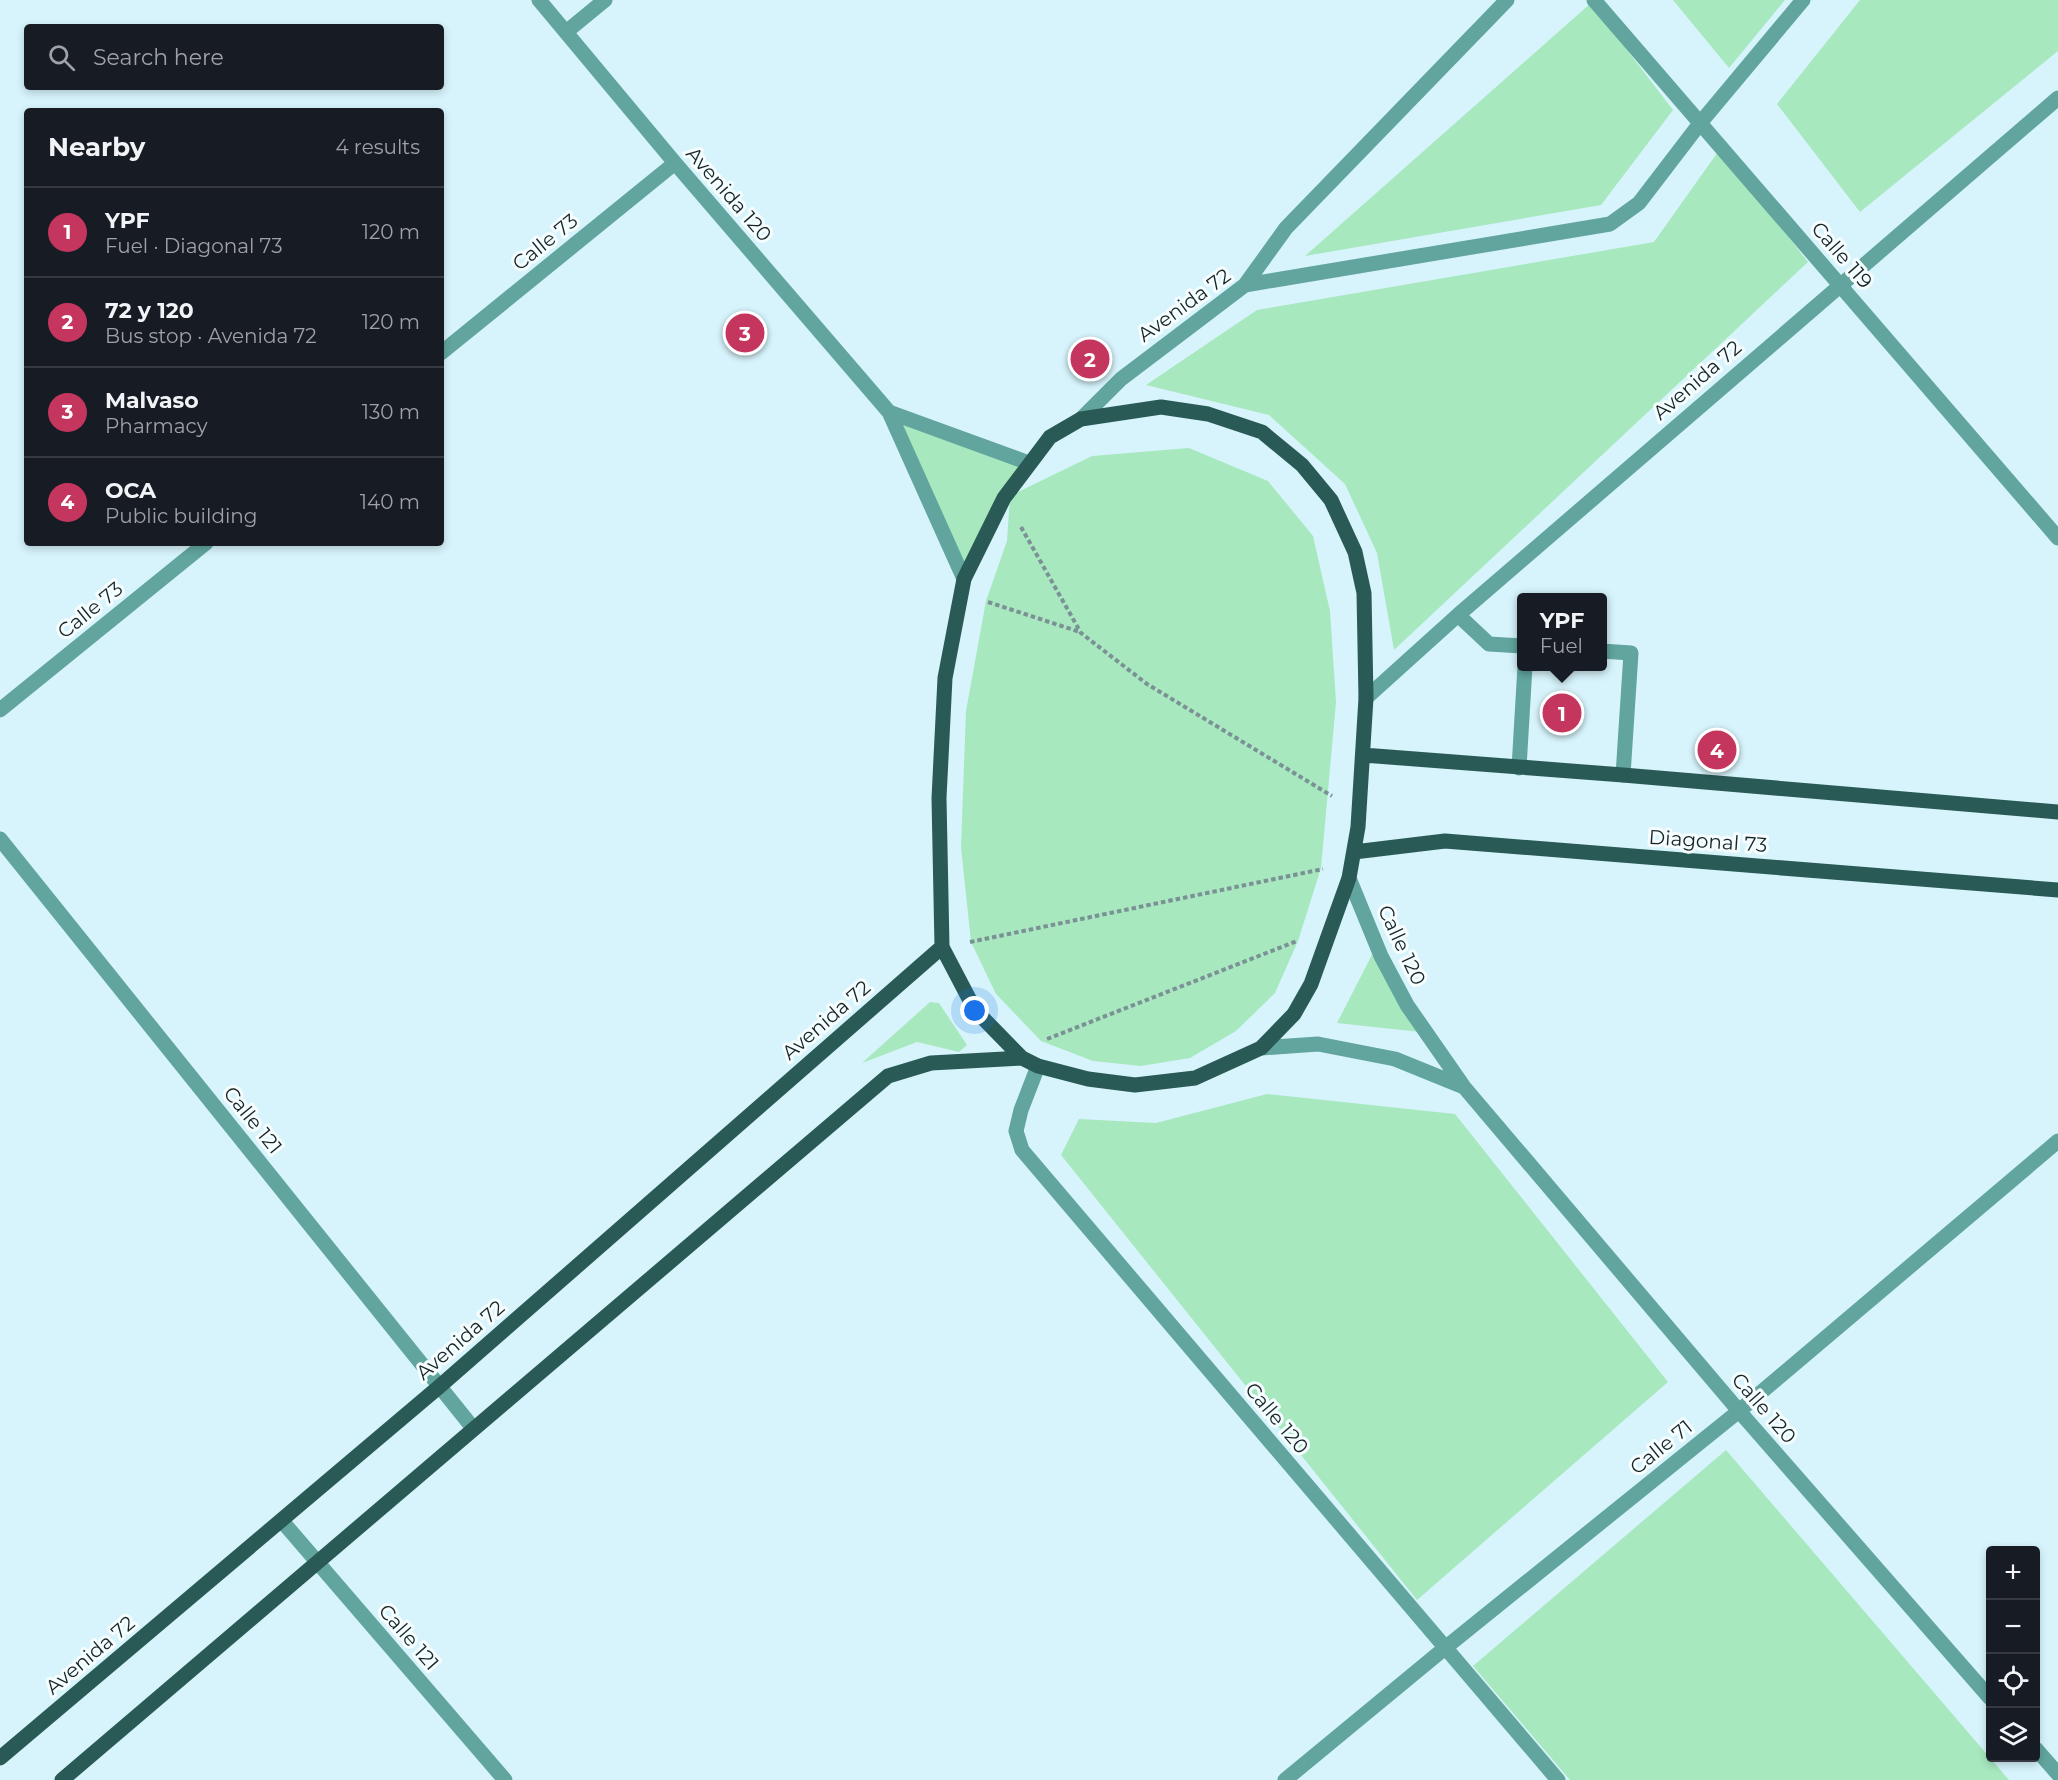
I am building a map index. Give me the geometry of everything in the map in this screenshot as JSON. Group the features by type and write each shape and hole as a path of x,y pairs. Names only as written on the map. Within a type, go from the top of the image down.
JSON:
{"main road":[{"path":"1161,407 1208,414 1262,432 1302,465 1331,500 1355,552 1364,593 1366,698 1363,755 1358,827 1349,878 1311,984 1294,1014 1261,1048 1195,1078 1135,1085 1088,1078 1038,1066 1022,1058 975,1010 942,947 939,798 945,678 964,579 1004,498 1029,463 1050,437 1081,419 1161,407"},
{"path":"1363,755 2058,812"},
{"name":"Diagonal 73","path":"1354,852 1445,842 2058,890"},
{"name":"Avenida 72","path":"0,1758 440,1386 942,947"},
{"path":"62,1780 888,1076 931,1063 1022,1058"}],"street":[{"name":"Avenida 120","path":"539,0 675,163 889,412 964,579"},
{"path":"566,32 605,0"},
{"path":"1245,285 1286,228 1507,0"},
{"name":"Calle 119","path":"1594,0 2058,538"},
{"name":"Avenida 72","path":"1081,419 1121,378 1245,285 1610,224 1639,203 1701,122 1803,0"},
{"name":"Avenida 72","path":"1366,698 1458,615 2058,98"},
{"name":"Calle 73","path":"444,351 675,163"},
{"name":"Avenida 120","path":"889,412 1029,463"},
{"name":"Calle 73","path":"0,710 202,546"},
{"path":"1458,615 1489,644 1517,646"},
{"path":"1607,651 1631,652 1623,775"},
{"path":"1519,768 1525,671"},
{"name":"Calle 121","path":"0,839 473,1428"},
{"name":"Calle 120","path":"1349,878 1381,956 1407,1005 1464,1087 1739,1411 1986,1693"},
{"name":"Calle 120","path":"1261,1048 1318,1044 1329,1046 1395,1059 1464,1087"},
{"name":"Calle 120","path":"1038,1066 1021,1110 1016,1131 1022,1150 1558,1780"},
{"name":"Calle 71","path":"1285,1780 1739,1411 2058,1141"},
{"name":"Calle 121","path":"282,1521 505,1780"},
{"path":"2040,1754 2058,1774"}],"path":[{"path":"1004,498 1081,633"},
{"path":"964,579 986,602 1081,633 1147,684 1329,793 1358,827"},
{"path":"942,947 1321,868 1349,878"},
{"path":"1022,1058 1041,1041 1298,941"}],"green space":[{"path":"1673,0 1785,0 1729,68"},
{"path":"1860,0 2058,0 2058,51 1860,212 1777,104"},
{"path":"1591,3 1673,110 1601,205 1305,256"},
{"path":"1720,149 1808,262 1394,650 1377,553 1345,484 1269,415 1146,385 1257,310 1654,242"},
{"path":"893,415 1024,464 964,573"},
{"path":"1189,448 1268,481 1313,536 1330,611 1336,702 1321,868 1298,941 1275,993 1236,1031 1190,1058 1141,1066 1093,1061 1041,1041 996,994 971,942 961,847 966,711 986,601 1007,541 1010,496 1092,456"},
{"path":"1377,945 1430,1033 1337,1023"},
{"path":"930,1002 939,1003 967,1045 959,1052 917,1042 862,1063"},
{"path":"1267,1094 1455,1114 1668,1382 1417,1600 1061,1155 1079,1119 1156,1123"},
{"path":"1726,1450 1986,1753 1986,1762 1994,1762 2009,1780 1570,1780 1473,1666"}],"place":[{"name":"Malvaso","path":"745,333"},
{"name":"72 y 120","path":"1090,359"},
{"name":"YPF","path":"1562,713"},
{"name":"OCA","path":"1717,750"}]}
